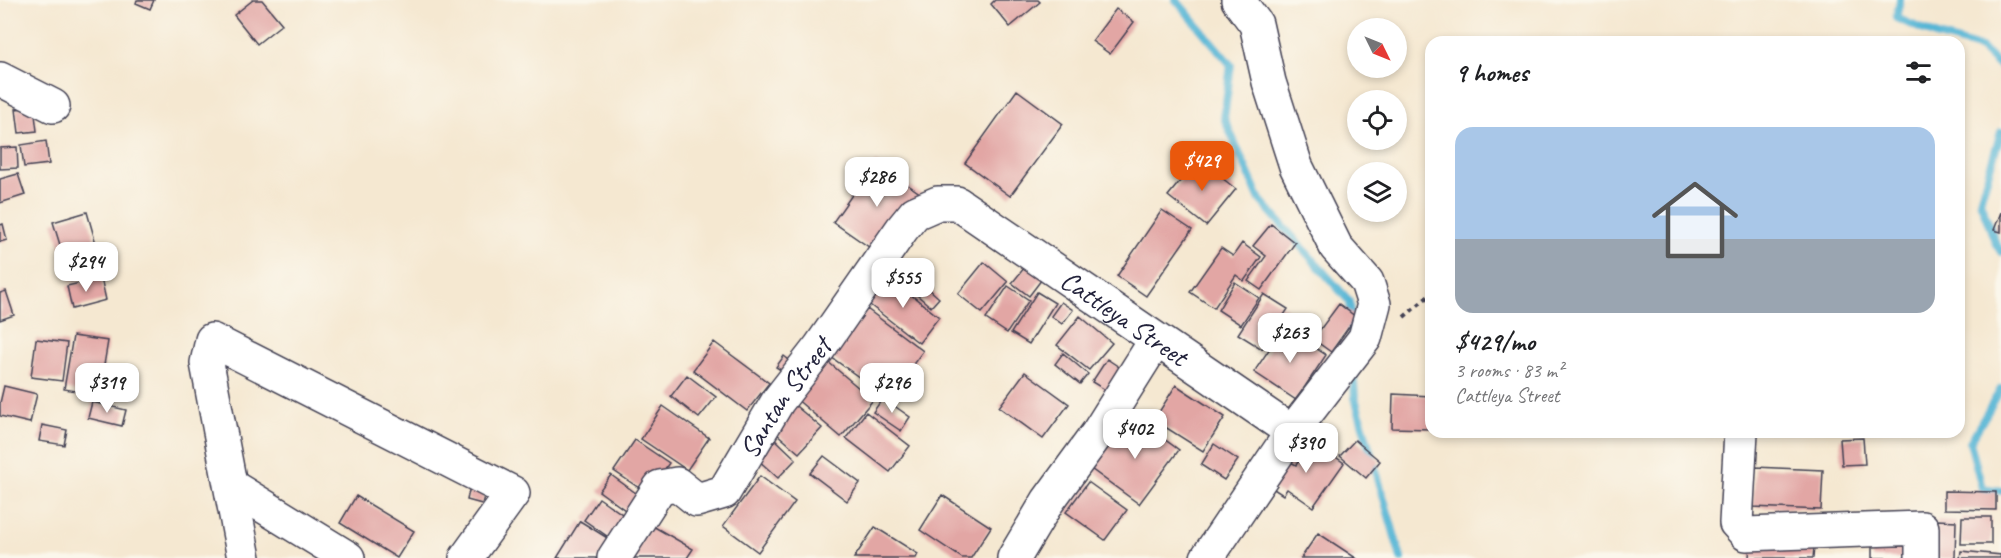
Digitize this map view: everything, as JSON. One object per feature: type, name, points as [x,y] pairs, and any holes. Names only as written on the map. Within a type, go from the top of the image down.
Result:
[{"type":"street","points":[[1207,558],[1292,432],[1365,338],[1374,304],[1367,282],[1336,248],[1296,166],[1269,82],[1256,24],[1238,0]]},
{"type":"street","points":[[0,79],[53,106]]},
{"type":"street","name":"Santan Street","points":[[614,558],[660,487],[677,484],[697,500],[724,492],[778,401],[820,347],[915,213],[938,203],[957,203]]},
{"type":"street","name":"Cattleya Street","points":[[957,203],[1292,432]]},
{"type":"street","points":[[244,558],[207,363],[212,340],[513,493],[466,558]]},
{"type":"street","points":[[1014,558],[1048,501],[1097,434],[1156,340]]},
{"type":"street","points":[[1741,438],[1736,523],[1746,534],[1922,528],[1922,558]]},
{"type":"street","points":[[231,486],[348,558]]},
{"type":"building","points":[[137,0],[154,0],[150,9],[136,3]]},
{"type":"building","points":[[253,0],[262,0],[282,24],[257,44],[234,15]]},
{"type":"building","points":[[995,0],[1038,0],[1040,2],[1010,27],[991,4]]},
{"type":"building","points":[[1116,9],[1134,22],[1110,54],[1092,41]]},
{"type":"building","points":[[1017,90],[1063,124],[1010,196],[965,163]]},
{"type":"building","points":[[34,107],[37,131],[19,133],[16,109]]},
{"type":"building","points":[[46,141],[49,164],[24,167],[21,145]]},
{"type":"building","points":[[17,147],[18,168],[0,169],[0,148]]},
{"type":"building","points":[[1198,159],[1236,189],[1206,226],[1168,196]]},
{"type":"building","points":[[875,162],[921,194],[879,254],[833,222]]},
{"type":"building","points":[[18,174],[25,195],[0,203],[0,179]]},
{"type":"building","points":[[1162,210],[1192,230],[1146,296],[1117,276]]},
{"type":"building","points":[[87,212],[104,272],[71,281],[53,222]]},
{"type":"building","points":[[2001,212],[2001,232],[1994,230]]},
{"type":"building","points":[[3,224],[7,240],[0,242],[0,225]]},
{"type":"building","points":[[1271,224],[1295,243],[1261,290],[1248,281],[1266,256],[1253,246]]},
{"type":"building","points":[[1242,243],[1261,257],[1244,281],[1236,275],[1214,308],[1190,292],[1221,248],[1233,256]]},
{"type":"building","points":[[984,262],[1008,282],[982,313],[958,294]]},
{"type":"building","points":[[1029,262],[1045,275],[1029,296],[1012,283]]},
{"type":"building","points":[[887,276],[939,317],[919,343],[866,302]]},
{"type":"building","points":[[101,278],[106,300],[72,309],[67,286]]},
{"type":"building","points":[[919,280],[939,298],[931,307],[911,290]]},
{"type":"building","points":[[1235,282],[1259,298],[1241,325],[1218,310]]},
{"type":"building","points":[[1008,286],[1029,300],[1007,333],[986,319]]},
{"type":"building","points":[[6,291],[14,315],[0,320],[0,293]]},
{"type":"building","points":[[1037,292],[1055,303],[1029,344],[1011,333]]},
{"type":"building","points":[[1264,294],[1288,309],[1262,349],[1238,334]]},
{"type":"building","points":[[1061,302],[1073,310],[1062,324],[1051,316]]},
{"type":"building","points":[[1339,304],[1356,317],[1331,352],[1313,339]]},
{"type":"building","points":[[867,309],[923,351],[888,398],[831,357]]},
{"type":"building","points":[[1080,316],[1112,343],[1089,370],[1057,345]]},
{"type":"building","points":[[1284,327],[1326,355],[1296,400],[1254,372]]},
{"type":"building","points":[[73,336],[108,341],[99,395],[64,389]]},
{"type":"building","points":[[36,339],[67,343],[62,381],[31,377]]},
{"type":"building","points":[[714,342],[769,383],[747,411],[693,370]]},
{"type":"building","points":[[1063,353],[1088,374],[1080,384],[1055,364]]},
{"type":"building","points":[[784,356],[794,364],[787,374],[776,367]]},
{"type":"building","points":[[1107,359],[1122,369],[1107,391],[1092,382]]},
{"type":"building","points":[[827,361],[873,400],[841,437],[795,398]]},
{"type":"building","points":[[1025,372],[1069,404],[1043,439],[999,407]]},
{"type":"building","points":[[687,375],[716,397],[699,418],[671,396]]},
{"type":"building","points":[[1176,385],[1225,417],[1203,451],[1154,420]]},
{"type":"building","points":[[4,386],[37,394],[30,423],[0,416]]},
{"type":"building","points":[[1393,394],[1425,396],[1425,429],[1392,428]]},
{"type":"building","points":[[883,398],[910,417],[901,431],[873,412]]},
{"type":"building","points":[[92,402],[126,410],[122,426],[88,418]]},
{"type":"building","points":[[791,402],[822,428],[799,453],[769,427]]},
{"type":"building","points":[[663,406],[709,438],[687,470],[641,439]]},
{"type":"building","points":[[866,412],[910,446],[890,472],[846,438]]},
{"type":"building","points":[[1131,415],[1179,450],[1139,504],[1091,469]]},
{"type":"building","points":[[42,425],[67,430],[64,445],[39,441]]},
{"type":"building","points":[[774,438],[796,459],[778,478],[756,458]]},
{"type":"building","points":[[1863,438],[1865,464],[1842,465],[1840,439]]},
{"type":"building","points":[[635,440],[669,463],[648,494],[614,471]]},
{"type":"building","points":[[1355,440],[1380,461],[1366,478],[1340,456]]},
{"type":"building","points":[[1313,441],[1344,463],[1313,507],[1287,489],[1283,495],[1266,484],[1282,457],[1296,465]]},
{"type":"building","points":[[1214,444],[1238,460],[1224,480],[1201,465]]},
{"type":"building","points":[[824,456],[860,483],[847,501],[810,473]]},
{"type":"building","points":[[1755,467],[1823,470],[1821,510],[1753,507]]},
{"type":"building","points":[[611,475],[644,499],[632,515],[599,491]]},
{"type":"building","points":[[760,476],[795,502],[758,552],[723,526]]},
{"type":"building","points":[[1088,482],[1127,510],[1105,540],[1066,512]]},
{"type":"building","points":[[470,486],[486,489],[482,504],[467,500]]},
{"type":"building","points":[[1944,491],[1996,492],[1996,510],[1944,509]]},
{"type":"building","points":[[942,495],[991,527],[971,558],[962,558],[920,530]]},
{"type":"building","points":[[356,496],[414,531],[397,558],[340,523]]},
{"type":"building","points":[[599,498],[635,523],[620,545],[584,520]]},
{"type":"building","points":[[1962,517],[1991,517],[1991,544],[1961,544]]},
{"type":"building","points":[[1937,520],[1956,521],[1955,558],[1935,558]]},
{"type":"building","points":[[580,521],[617,544],[608,558],[557,558]]},
{"type":"building","points":[[651,525],[693,549],[687,558],[631,558]]},
{"type":"building","points":[[875,527],[918,554],[916,558],[854,558]]},
{"type":"building","points":[[1318,533],[1356,558],[1301,558]]},
{"type":"building","points":[[1750,542],[1814,547],[1813,558],[1749,558]]},
{"type":"building","points":[[1872,546],[1906,546],[1906,558],[1872,558]]},
{"type":"building","points":[[1961,551],[2001,555],[2000,558],[1960,558]]},
{"type":"waterway","points":[[1176,0],[1231,65],[1224,118],[1260,200],[1350,302],[1352,337]]},
{"type":"waterway","points":[[1900,0],[1896,18],[1938,36]]},
{"type":"waterway","points":[[1965,44],[1981,48],[2001,67]]},
{"type":"waterway","points":[[2001,132],[1980,201],[2001,252]]},
{"type":"waterway","points":[[1353,368],[1355,398],[1401,558]]},
{"type":"waterway","points":[[2001,389],[1970,442],[1982,488],[2001,491]]}]
